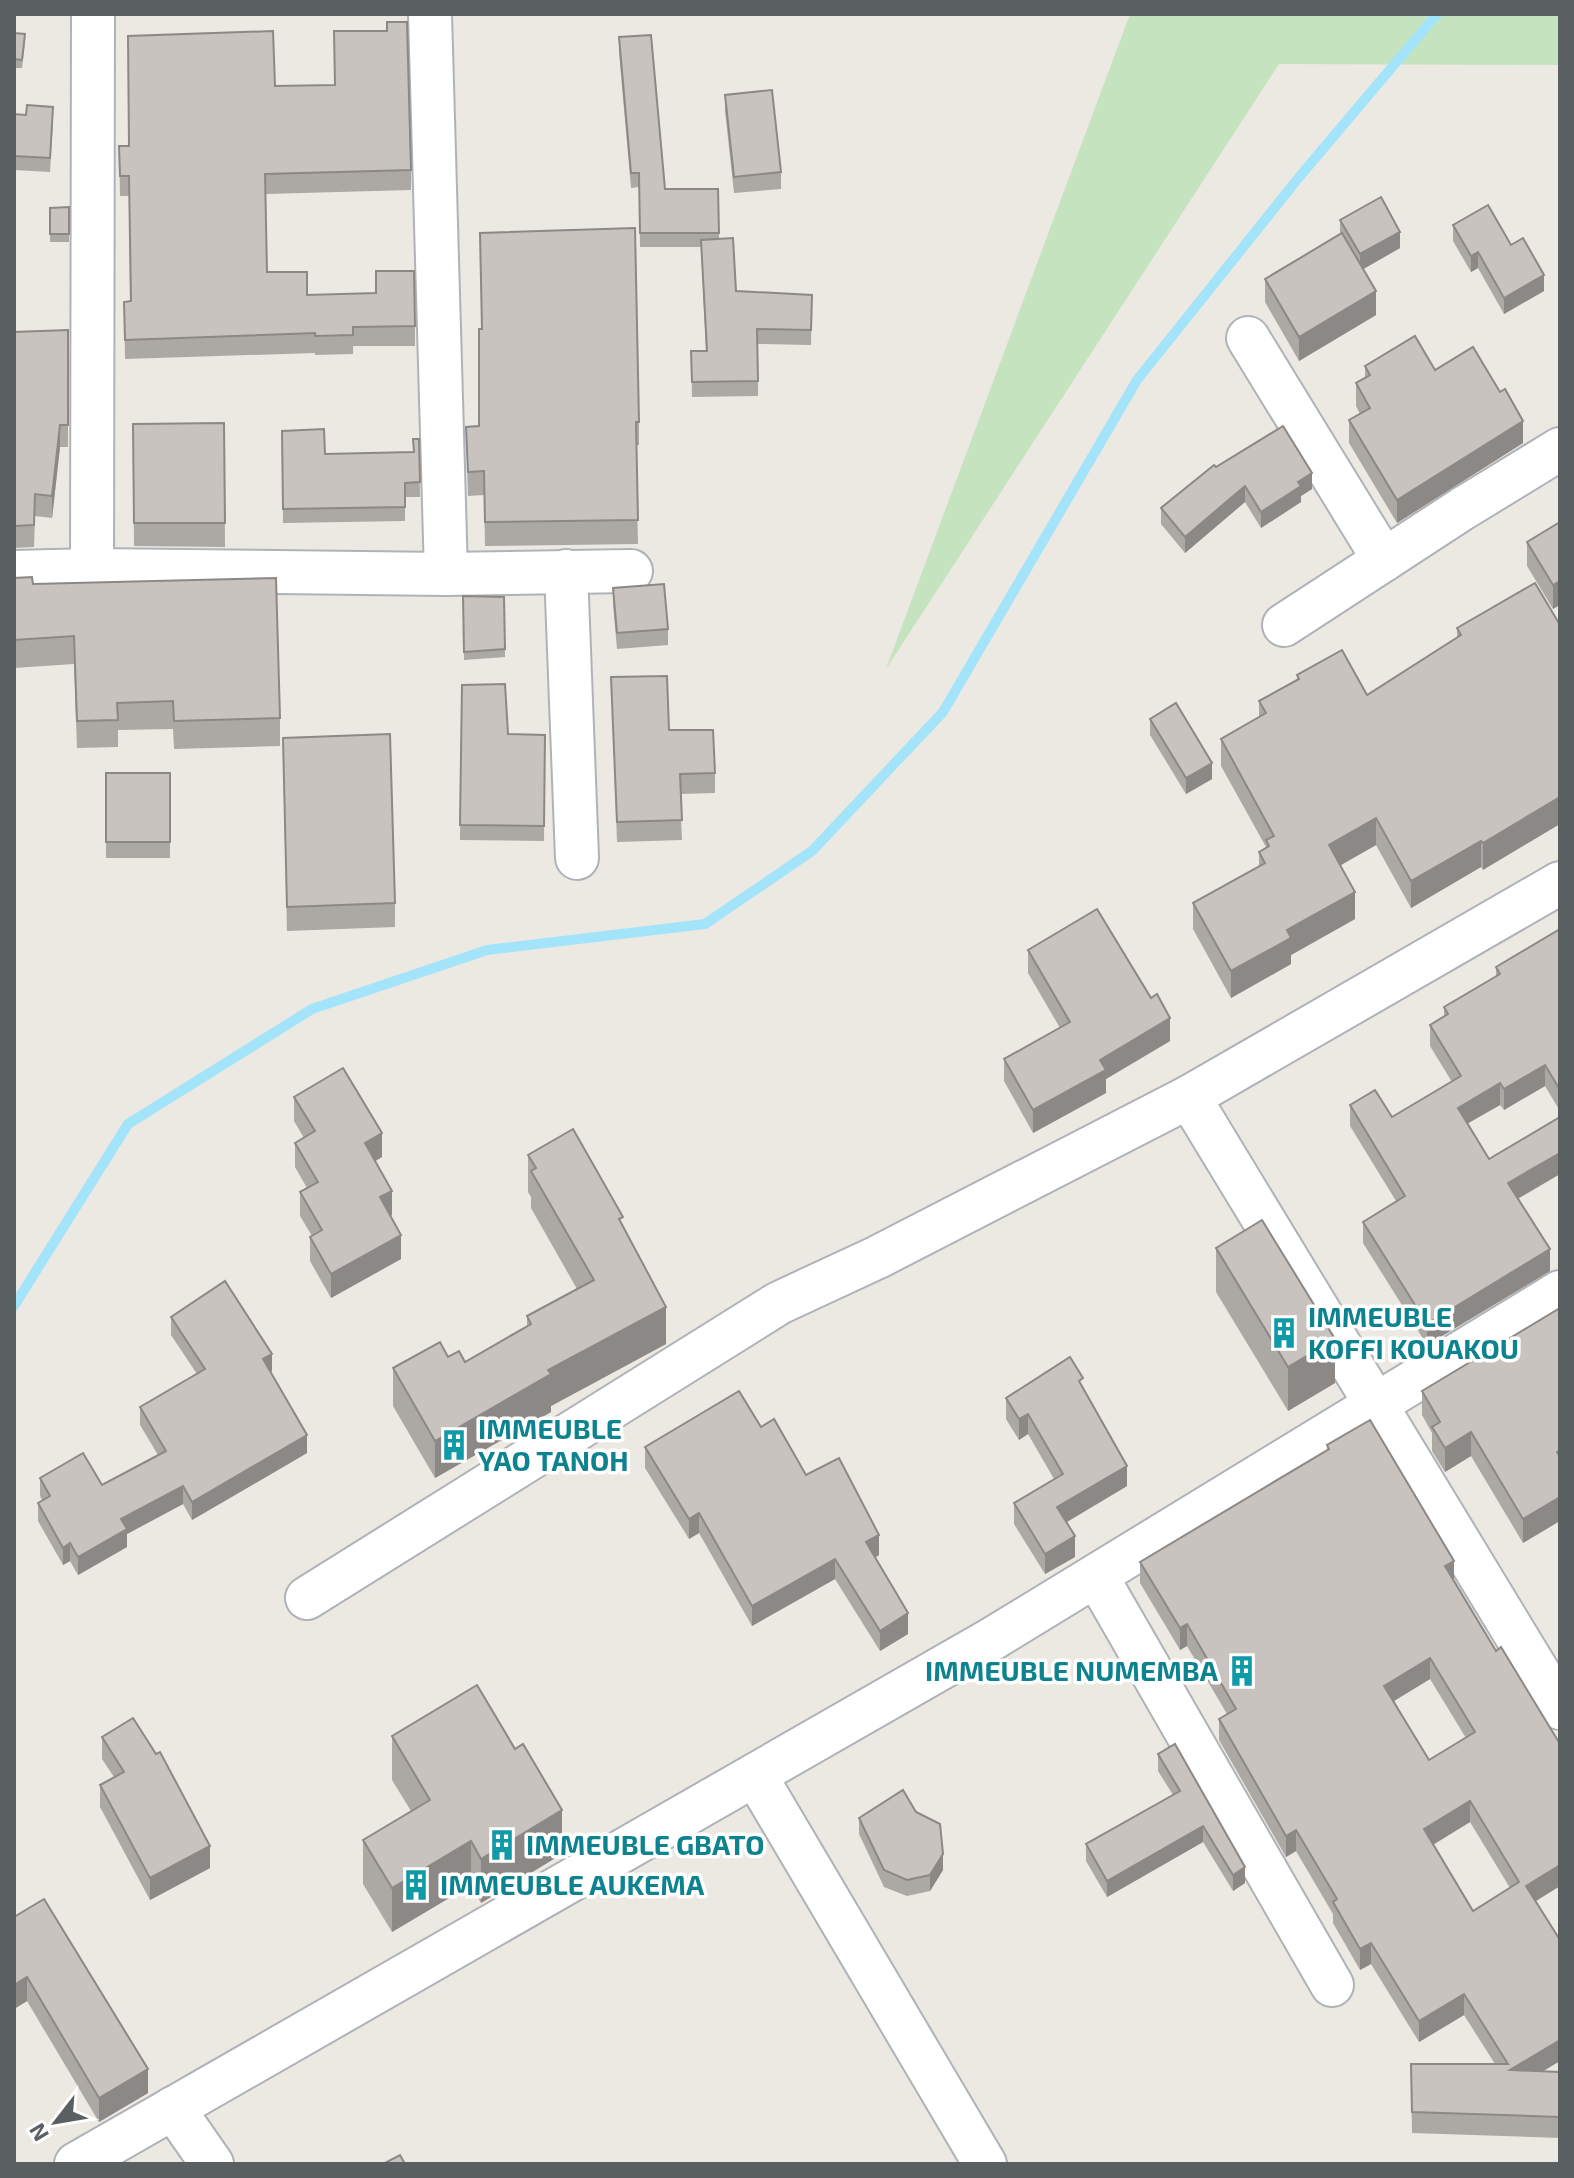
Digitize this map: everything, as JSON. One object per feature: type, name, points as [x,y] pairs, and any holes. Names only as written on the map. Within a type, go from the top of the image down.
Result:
[{"type":"street","points":[[92,570],[94,14]]},
{"type":"street","points":[[430,14],[446,574]]},
{"type":"street","points":[[1248,338],[1384,560]]},
{"type":"street","points":[[1284,625],[1560,449]]},
{"type":"street","points":[[566,571],[577,858]]},
{"type":"street","points":[[14,572],[446,574],[631,571]]},
{"type":"street","points":[[307,1598],[779,1303],[878,1257],[1189,1097],[1560,883]]},
{"type":"street","points":[[1189,1097],[1560,1708]]},
{"type":"street","points":[[76,2164],[1097,1577],[1560,1292]]},
{"type":"street","points":[[1097,1577],[1332,1985]]},
{"type":"street","points":[[755,1775],[985,2164]]},
{"type":"street","points":[[173,2108],[212,2164]]},
{"type":"green space","points":[[1130,14],[1560,14],[1560,65],[1279,64],[886,669]]},
{"type":"building","points":[[387,22],[407,22],[411,170],[265,174],[267,272],[307,272],[307,295],[376,293],[376,271],[414,271],[415,326],[353,327],[353,335],[315,336],[315,333],[125,340],[124,302],[131,301],[129,176],[120,176],[119,146],[129,146],[128,36],[273,31],[275,86],[335,85],[334,31],[387,31]]},
{"type":"building","points":[[14,33],[25,34],[22,60],[14,59]]},
{"type":"building","points":[[651,35],[665,189],[718,189],[719,233],[640,233],[639,173],[631,173],[619,37]]},
{"type":"building","points":[[772,90],[781,172],[734,177],[725,95]]},
{"type":"building","points":[[27,105],[53,107],[50,158],[14,156],[14,114],[26,115]]},
{"type":"building","points":[[1381,197],[1400,232],[1360,254],[1340,220]]},
{"type":"building","points":[[1488,205],[1511,245],[1523,238],[1544,275],[1504,298],[1478,252],[1471,256],[1453,225]]},
{"type":"building","points":[[69,207],[69,234],[50,234],[50,208]]},
{"type":"building","points":[[635,228],[638,520],[485,522],[484,471],[468,472],[466,427],[479,426],[479,329],[482,329],[480,233]]},
{"type":"building","points":[[1342,233],[1376,291],[1299,337],[1265,279]]},
{"type":"building","points":[[733,238],[736,291],[812,295],[811,330],[757,329],[758,381],[692,382],[691,351],[707,351],[701,240]]},
{"type":"building","points":[[68,330],[68,425],[60,425],[52,496],[35,494],[34,525],[14,526],[14,332]]},
{"type":"building","points":[[1415,336],[1435,370],[1473,347],[1500,392],[1505,389],[1523,421],[1397,500],[1349,420],[1370,408],[1356,383],[1370,375],[1365,366]]},
{"type":"building","points":[[224,423],[225,523],[134,523],[133,424]]},
{"type":"building","points":[[1283,426],[1312,473],[1298,482],[1301,486],[1261,512],[1245,486],[1185,537],[1161,508],[1214,465],[1216,467]]},
{"type":"building","points":[[324,429],[325,454],[414,452],[413,439],[419,439],[420,482],[405,483],[405,507],[283,509],[282,431]]},
{"type":"building","points":[[1560,522],[1560,581],[1553,585],[1527,542]]},
{"type":"building","points":[[32,577],[33,584],[276,578],[280,718],[174,721],[173,701],[117,703],[118,720],[77,721],[74,636],[14,640],[14,578]]},
{"type":"building","points":[[1535,583],[1560,625],[1560,797],[1411,881],[1376,818],[1329,845],[1355,892],[1287,930],[1291,938],[1231,971],[1193,903],[1265,863],[1259,852],[1269,846],[1266,840],[1274,836],[1221,739],[1266,713],[1259,701],[1342,650],[1367,695],[1461,635],[1457,628]]},
{"type":"building","points":[[664,584],[668,629],[617,633],[613,588]]},
{"type":"building","points":[[463,596],[504,597],[505,649],[464,652]]},
{"type":"building","points":[[667,676],[669,730],[713,730],[715,773],[680,774],[682,820],[617,822],[611,677]]},
{"type":"building","points":[[505,684],[508,734],[545,735],[544,826],[460,825],[462,685]]},
{"type":"building","points":[[1176,703],[1212,763],[1186,778],[1150,719]]},
{"type":"building","points":[[390,734],[395,903],[287,907],[283,738]]},
{"type":"building","points":[[106,773],[170,773],[170,842],[106,842]]},
{"type":"building","points":[[1097,909],[1151,998],[1157,994],[1170,1018],[1100,1060],[1106,1070],[1033,1110],[1004,1059],[1070,1022],[1028,950]]},
{"type":"building","points":[[1560,929],[1560,1090],[1545,1065],[1504,1089],[1500,1083],[1458,1108],[1489,1159],[1560,1117],[1560,1153],[1508,1183],[1550,1249],[1427,1324],[1363,1222],[1405,1196],[1350,1105],[1375,1090],[1392,1117],[1461,1076],[1430,1025],[1448,1014],[1444,1007],[1500,974],[1496,967]]},
{"type":"building","points":[[343,1068],[382,1133],[365,1143],[392,1191],[380,1197],[401,1235],[331,1274],[310,1237],[322,1230],[300,1192],[318,1182],[295,1143],[315,1131],[294,1097]]},
{"type":"building","points":[[573,1129],[623,1217],[619,1219],[666,1307],[548,1370],[551,1374],[435,1441],[393,1368],[440,1342],[448,1357],[459,1351],[465,1362],[531,1324],[527,1316],[594,1280],[531,1171],[536,1168],[528,1155]]},
{"type":"building","points":[[1262,1220],[1335,1339],[1288,1367],[1216,1248]]},
{"type":"building","points":[[225,1281],[272,1354],[263,1359],[307,1435],[192,1502],[183,1486],[121,1519],[127,1529],[78,1557],[70,1543],[63,1548],[38,1503],[50,1496],[40,1478],[83,1453],[102,1485],[166,1451],[140,1407],[205,1369],[171,1317]]},
{"type":"building","points":[[1560,1308],[1560,1450],[1557,1452],[1560,1457],[1560,1497],[1523,1519],[1471,1432],[1445,1448],[1432,1427],[1440,1422],[1422,1391]]},
{"type":"building","points":[[1070,1357],[1083,1378],[1079,1381],[1127,1466],[1057,1507],[1075,1536],[1045,1554],[1014,1503],[1063,1474],[1028,1414],[1019,1419],[1006,1398]]},
{"type":"building","points":[[739,1391],[761,1427],[774,1419],[806,1475],[839,1458],[879,1535],[866,1542],[908,1613],[880,1631],[835,1559],[752,1606],[699,1513],[689,1519],[645,1447]]},
{"type":"building","points":[[1370,1420],[1454,1561],[1445,1566],[1496,1651],[1501,1647],[1560,1744],[1560,1865],[1526,1886],[1560,1940],[1560,2040],[1510,2070],[1560,2072],[1560,2117],[1412,2112],[1411,2064],[1508,2064],[1464,1994],[1419,2021],[1371,1943],[1360,1949],[1333,1902],[1337,1899],[1296,1830],[1286,1836],[1219,1719],[1236,1709],[1187,1624],[1180,1628],[1140,1562],[1329,1449],[1327,1445]],"holes":[[[1430,1658],[1475,1732],[1429,1760],[1384,1686]],[[1470,1801],[1519,1882],[1473,1911],[1424,1829]]]},
{"type":"building","points":[[477,1685],[515,1749],[523,1744],[562,1810],[481,1859],[471,1841],[392,1888],[363,1840],[430,1800],[392,1736]]},
{"type":"building","points":[[133,1718],[156,1754],[160,1752],[210,1846],[150,1878],[100,1785],[124,1772],[102,1737]]},
{"type":"building","points":[[1175,1744],[1245,1867],[1233,1875],[1203,1826],[1107,1881],[1086,1844],[1180,1791],[1158,1754]]},
{"type":"building","points":[[903,1790],[916,1812],[940,1824],[943,1854],[930,1875],[907,1880],[884,1870],[859,1818]]},
{"type":"building","points":[[44,1899],[148,2069],[99,2098],[27,1977],[14,1985],[14,1917]]},
{"type":"building","points":[[400,2155],[405,2164],[383,2164]]},
{"type":"waterway","points":[[14,1306],[128,1124],[312,1009],[487,950],[705,924],[812,851],[943,712],[1137,380],[1300,176],[1437,14]]},
{"type":"place","name":"IMMEUBLE KOFFI KOUAKOU","points":[[1284,1333]]},
{"type":"place","name":"IMMEUBLE YAO TANOH","points":[[454,1445]]},
{"type":"place","name":"IMMEUBLE NUMEMBA","points":[[1242,1671]]},
{"type":"place","name":"IMMEUBLE GBATO","points":[[502,1845]]},
{"type":"place","name":"IMMEUBLE AUKEMA","points":[[416,1885]]}]
